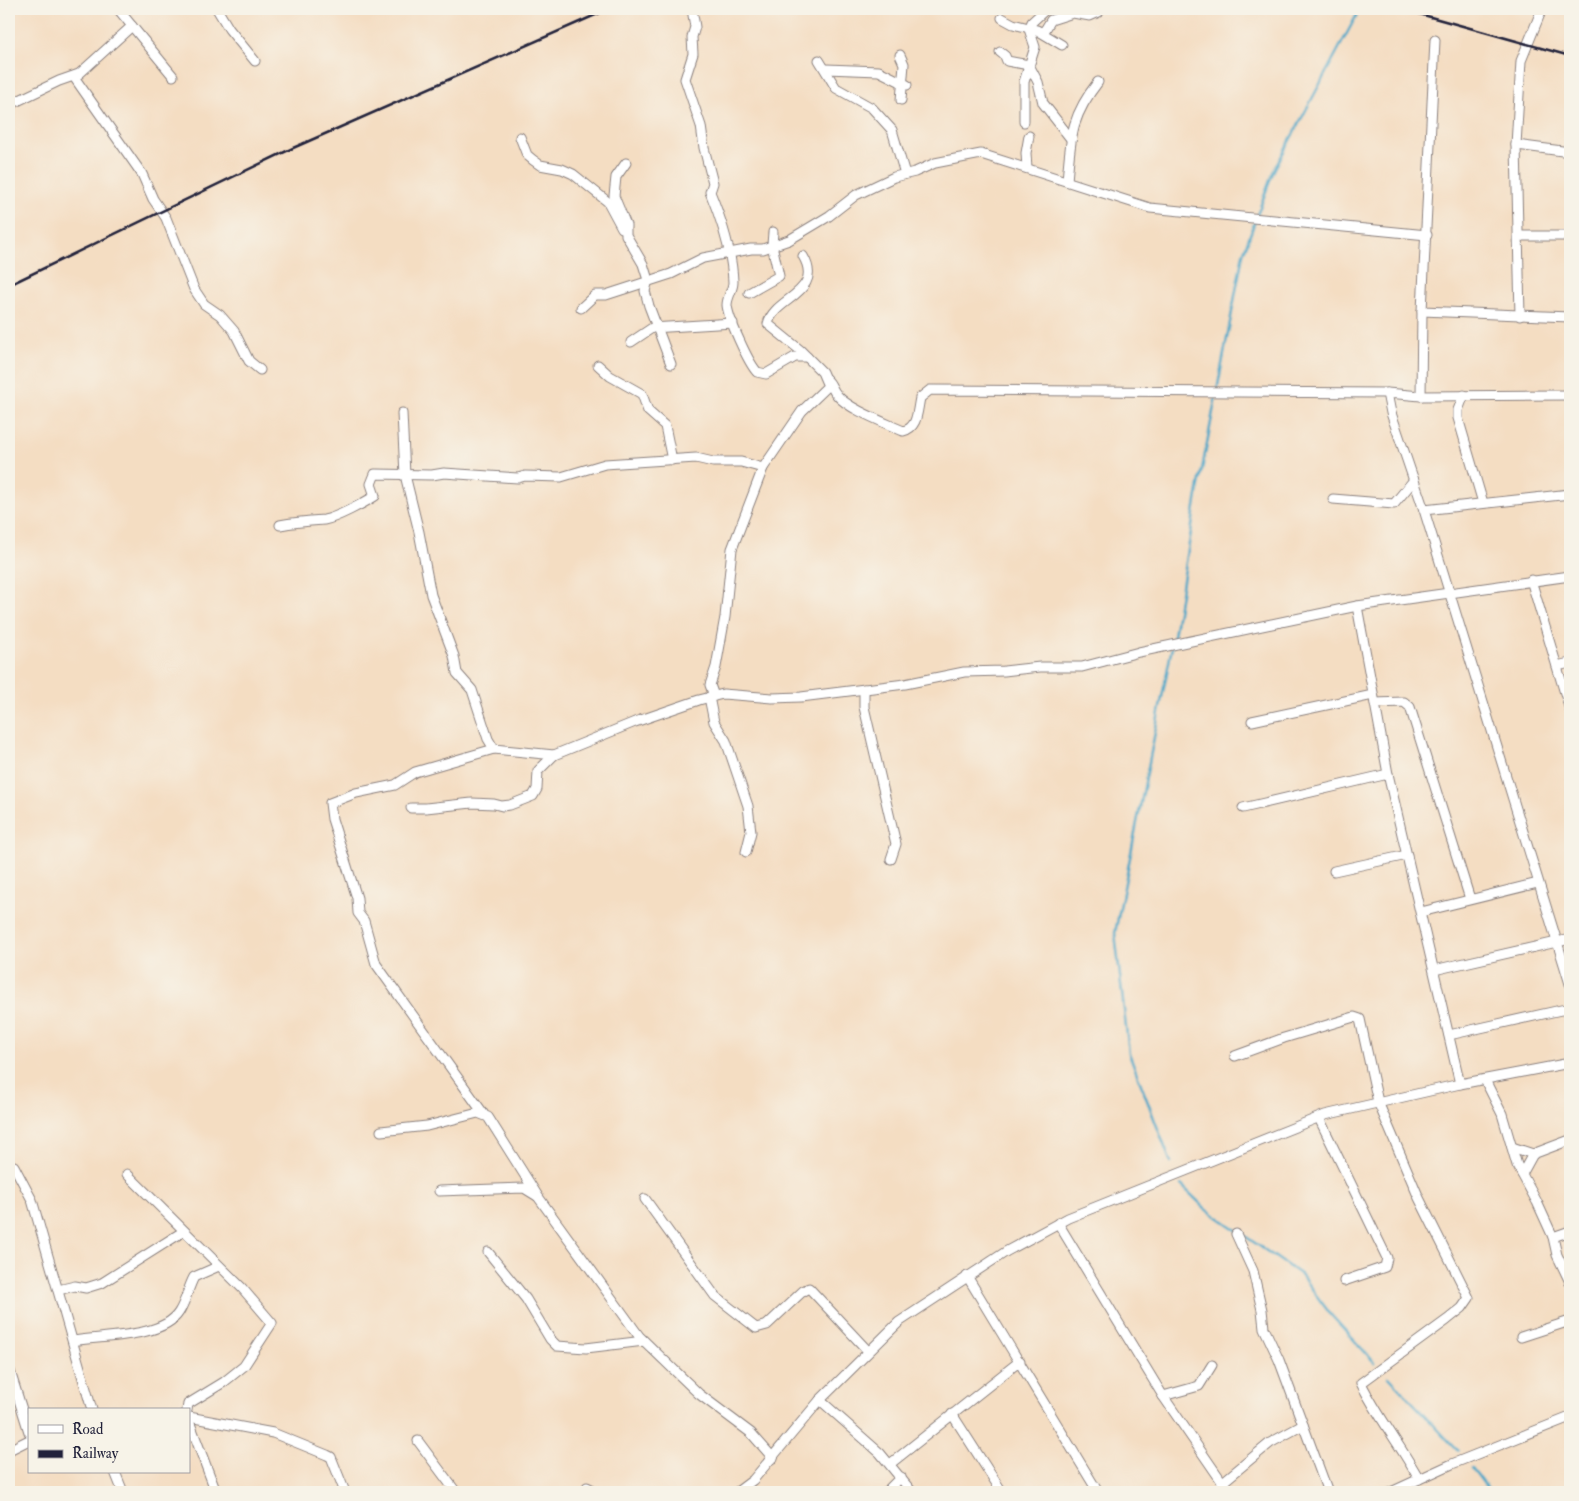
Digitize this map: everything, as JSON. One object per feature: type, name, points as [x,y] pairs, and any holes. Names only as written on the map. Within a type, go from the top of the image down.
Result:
[{"type":"street","points":[[118,9],[172,76]]},
{"type":"street","points":[[217,9],[229,28],[255,61]]},
{"type":"street","points":[[692,9],[695,27],[692,37],[693,54],[685,79],[701,126],[704,148],[713,183],[710,192],[722,220],[733,284],[727,305],[749,362],[756,372],[766,374],[795,357],[807,357]]},
{"type":"street","points":[[1024,122],[1023,93],[1035,47],[1029,29],[1032,22],[1046,9]]},
{"type":"street","points":[[1520,316],[1520,236],[1516,145],[1521,61],[1542,9]]},
{"type":"street","points":[[1041,32],[1045,30],[1051,20],[1073,13],[1090,16],[1099,12]]},
{"type":"street","points":[[1002,18],[1041,32],[1062,45]]},
{"type":"street","points":[[9,105],[59,81],[74,77],[121,38],[132,26]]},
{"type":"street","points":[[1421,396],[1422,311],[1435,40]]},
{"type":"street","points":[[1000,52],[1005,56],[1007,62],[1029,65]]},
{"type":"street","points":[[900,55],[904,64],[904,84],[901,100]]},
{"type":"street","points":[[819,60],[836,88],[868,105],[892,130],[905,174]]},
{"type":"street","points":[[1029,65],[1038,82],[1043,103],[1071,139]]},
{"type":"street","points":[[826,69],[879,71],[904,84]]},
{"type":"street","points":[[74,77],[142,174],[153,199],[166,218],[194,289],[204,304],[220,315],[234,331],[249,361],[260,370]]},
{"type":"street","points":[[1067,181],[1075,118],[1081,104],[1098,82]]},
{"type":"street","points":[[1027,168],[1026,153],[1029,136]]},
{"type":"street","points":[[520,137],[528,155],[533,160],[540,165],[562,169],[572,174],[608,202],[643,264],[648,280],[646,291],[671,364]]},
{"type":"street","points":[[1516,145],[1570,152]]},
{"type":"street","points":[[581,308],[595,295],[606,295],[671,274],[703,258],[751,249],[763,249],[789,240],[819,223],[856,195],[894,177],[935,163],[981,154],[1150,208],[1427,235]]},
{"type":"street","points":[[626,163],[613,186],[614,196],[626,225],[626,235]]},
{"type":"street","points":[[749,293],[779,276],[772,245],[773,232]]},
{"type":"street","points":[[1520,236],[1570,236]]},
{"type":"street","points":[[803,256],[808,270],[804,287],[775,311],[768,324],[807,357],[832,384],[837,396],[903,431],[909,430],[914,424],[920,398],[930,390],[1387,393],[1421,396],[1570,395]]},
{"type":"street","points":[[1422,311],[1570,317]]},
{"type":"street","points":[[631,342],[652,328],[657,327],[733,323]]},
{"type":"street","points":[[598,365],[610,376],[642,394],[648,411],[665,426],[672,460]]},
{"type":"street","points":[[746,852],[751,832],[748,806],[726,741],[714,722],[710,685],[716,667],[725,617],[732,549],[762,468],[802,411],[828,386],[826,379]]},
{"type":"street","points":[[1387,393],[1391,413],[1424,510],[1570,984]]},
{"type":"street","points":[[1464,395],[1458,410],[1458,418],[1483,503]]},
{"type":"street","points":[[402,413],[405,475],[419,532],[431,595],[454,656],[457,673],[472,690],[488,739],[494,748]]},
{"type":"street","points":[[280,524],[310,519],[325,520],[375,496],[371,484],[375,474],[432,475],[444,473],[518,478],[526,476],[561,477],[605,464],[696,458],[713,462],[741,462],[762,468]]},
{"type":"street","points":[[1333,499],[1394,504],[1414,480]]},
{"type":"street","points":[[1424,510],[1570,494]]},
{"type":"street","points":[[411,808],[472,804],[506,806],[530,798],[537,789],[538,771],[554,754],[599,735],[723,694],[792,698],[864,689],[964,672],[1004,671],[1040,666],[1082,667],[1167,646],[1357,606],[1570,576]]},
{"type":"street","points":[[1531,580],[1570,710]]},
{"type":"street","points":[[1357,606],[1388,774],[1460,1084]]},
{"type":"street","points":[[1557,666],[1570,663]]},
{"type":"street","points":[[864,689],[864,707],[896,844],[891,858]]},
{"type":"street","points":[[1252,721],[1374,699],[1404,702],[1410,706],[1470,899]]},
{"type":"street","points":[[554,754],[494,748],[414,772],[395,785],[356,793],[330,803],[332,819],[357,898],[358,913],[364,921],[376,964],[483,1113],[539,1198],[644,1342],[699,1394],[751,1433],[773,1458]]},
{"type":"street","points":[[1243,808],[1388,774]]},
{"type":"street","points":[[1334,871],[1407,855]]},
{"type":"street","points":[[1421,912],[1538,883]]},
{"type":"street","points":[[1434,970],[1570,939]]},
{"type":"street","points":[[1449,1035],[1570,1008]]},
{"type":"street","points":[[1235,1056],[1284,1038],[1357,1016],[1361,1021],[1378,1102],[1419,1198],[1469,1298],[1462,1308],[1447,1320],[1361,1383],[1377,1415],[1398,1442],[1419,1479]]},
{"type":"street","points":[[737,1492],[753,1480],[820,1400],[868,1351],[916,1310],[967,1276],[1083,1211],[1319,1118],[1378,1102],[1570,1062]]},
{"type":"street","points":[[1484,1080],[1502,1114],[1522,1174],[1553,1237],[1557,1254],[1570,1282]]},
{"type":"street","points":[[381,1131],[427,1126],[483,1113]]},
{"type":"street","points":[[1319,1118],[1387,1258],[1385,1266],[1344,1281]]},
{"type":"street","points":[[1512,1147],[1533,1154],[1570,1140]]},
{"type":"street","points":[[1522,1174],[1533,1154]]},
{"type":"street","points":[[14,1166],[32,1200],[91,1408]]},
{"type":"street","points":[[127,1174],[219,1266],[272,1323],[244,1366],[224,1382],[188,1404],[187,1408]]},
{"type":"street","points":[[439,1191],[524,1188],[539,1198]]},
{"type":"street","points":[[645,1199],[715,1296],[756,1328],[767,1325],[803,1291],[810,1288],[868,1351]]},
{"type":"street","points":[[1058,1224],[1163,1396],[1224,1482],[1229,1492]]},
{"type":"street","points":[[58,1290],[75,1286],[86,1288],[102,1283],[184,1231]]},
{"type":"street","points":[[1553,1237],[1570,1231]]},
{"type":"street","points":[[1236,1234],[1253,1270],[1264,1328],[1279,1360],[1328,1492]]},
{"type":"street","points":[[488,1252],[526,1299],[550,1340],[557,1346],[586,1348],[644,1342]]},
{"type":"street","points":[[73,1341],[109,1335],[118,1337],[150,1331],[162,1325],[179,1313],[194,1277],[219,1266]]},
{"type":"street","points":[[967,1276],[1098,1492]]},
{"type":"street","points":[[1521,1337],[1570,1322]]},
{"type":"street","points":[[890,1464],[1020,1361]]},
{"type":"street","points":[[1163,1396],[1200,1386],[1212,1365]]},
{"type":"street","points":[[9,1368],[28,1429]]},
{"type":"street","points":[[820,1400],[856,1430],[890,1464],[912,1492]]},
{"type":"street","points":[[952,1414],[1002,1492]]},
{"type":"street","points":[[190,1417],[272,1434],[327,1455],[331,1457],[345,1492]]},
{"type":"street","points":[[1391,1492],[1570,1417]]},
{"type":"street","points":[[190,1424],[216,1492]]},
{"type":"street","points":[[1224,1482],[1270,1443],[1302,1424]]},
{"type":"street","points":[[9,1450],[28,1440]]},
{"type":"street","points":[[418,1441],[456,1492]]},
{"type":"street","points":[[116,1474],[123,1492]]},
{"type":"street","points":[[886,1492],[901,1477]]},
{"type":"street","points":[[587,1487],[597,1492]]},
{"type":"waterway","points":[[1257,215],[1274,170],[1360,9]]},
{"type":"waterway","points":[[1173,642],[1196,501],[1243,254],[1255,221]]},
{"type":"waterway","points":[[1171,1163],[1129,1053],[1115,933],[1172,647]]},
{"type":"waterway","points":[[1181,1185],[1206,1209],[1301,1275],[1331,1315],[1375,1363]]},
{"type":"waterway","points":[[1389,1377],[1458,1451]]},
{"type":"waterway","points":[[1472,1468],[1490,1492]]},
{"type":"railway","points":[[9,285],[293,148],[609,9]]},
{"type":"railway","points":[[1402,9],[1570,56]]}]
